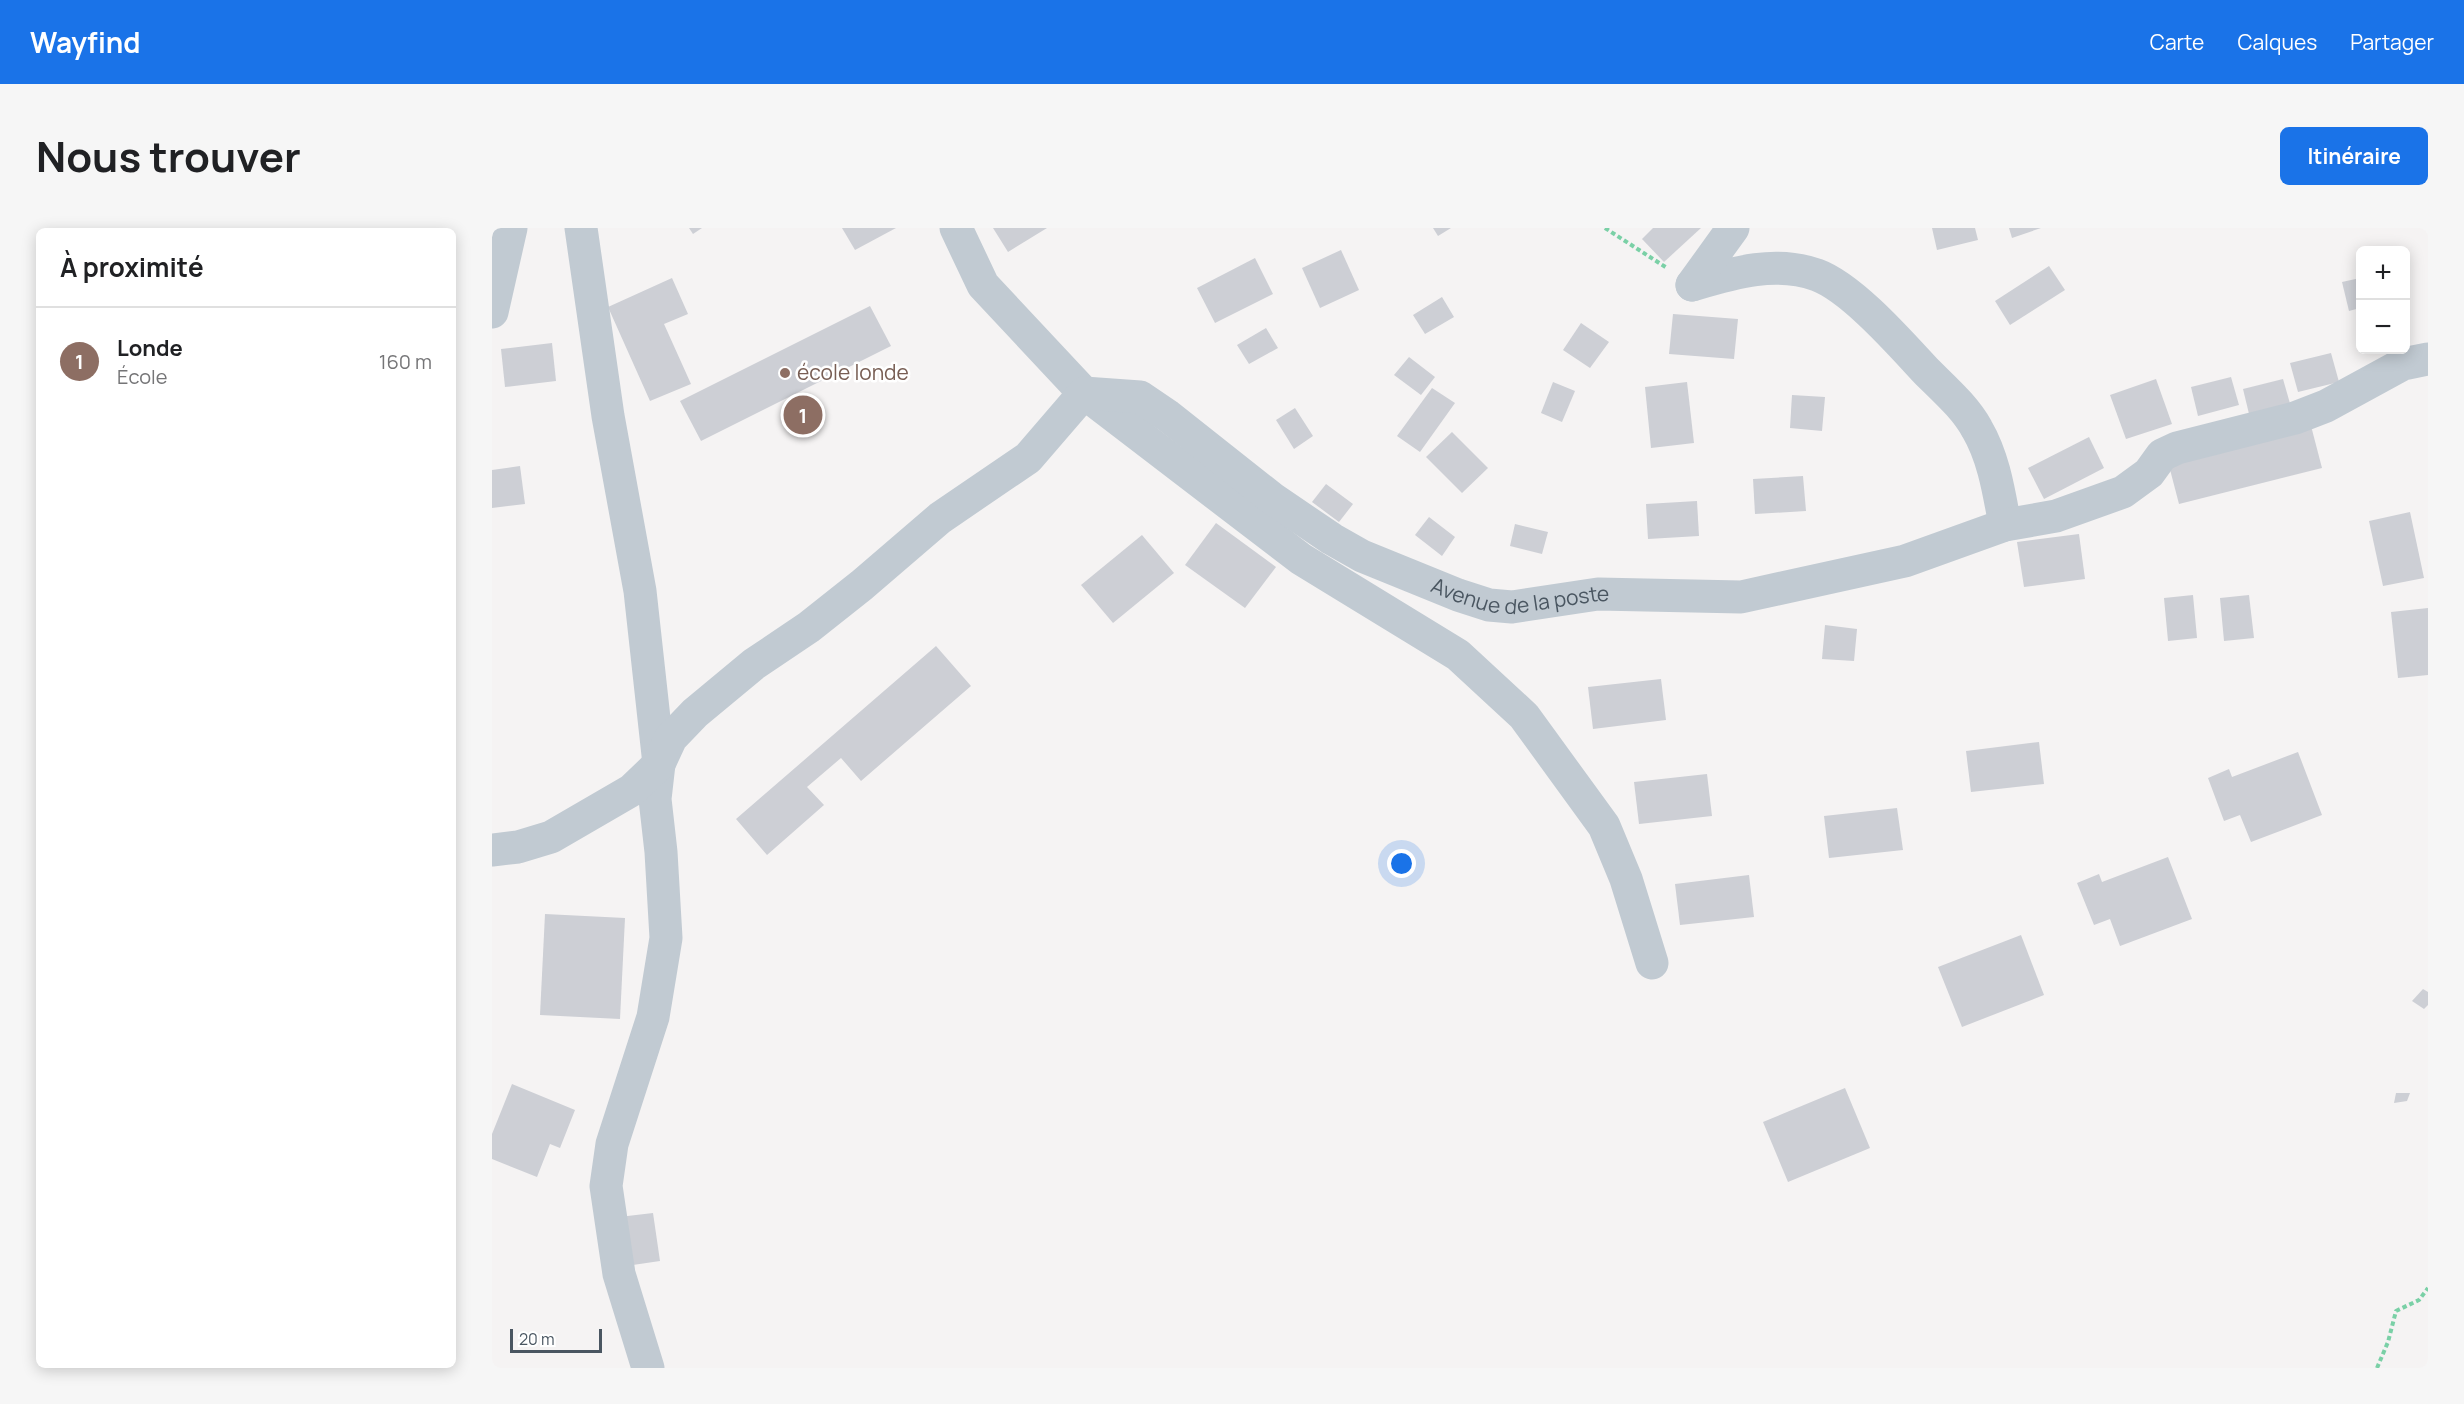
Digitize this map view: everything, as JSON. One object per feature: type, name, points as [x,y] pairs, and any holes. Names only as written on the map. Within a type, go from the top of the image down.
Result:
[{"type":"street","points":[[492,312],[511,228]]},
{"type":"street","points":[[581,228],[608,416],[640,591],[659,764],[655,799],[661,852],[666,938],[653,1017],[612,1144],[606,1186],[619,1275],[648,1368]]},
{"type":"street","points":[[956,228],[983,285],[1084,393],[1301,559],[1458,655],[1524,716],[1604,826],[1626,879],[1652,963]]},
{"type":"street","points":[[1692,285],[1733,228]]},
{"type":"street","points":[[1692,285],[1750,270],[1780,267],[1817,275],[1840,287],[1892,334],[1953,398],[1977,429],[1996,475],[2005,525]]},
{"type":"street","name":"Avenue de la poste","points":[[1084,393],[1140,397],[1168,416],[1273,499],[1332,539],[1362,555],[1458,595],[1489,605],[1512,607],[1598,594],[1742,597],[1905,561],[2005,525],[2056,516],[2123,492],[2149,473],[2162,455],[2176,448],[2295,418],[2326,406],[2403,364],[2428,359]]},
{"type":"street","points":[[492,850],[518,847],[551,837],[632,790],[659,764],[670,738],[695,713],[754,663],[809,627],[940,519],[1028,458],[1084,393]]},
{"type":"path","points":[[1605,228],[1692,285]]},
{"type":"path","points":[[2377,1368],[2388,1342],[2396,1311],[2420,1300],[2428,1288]]},
{"type":"building","points":[[689,228],[702,228],[693,234]]},
{"type":"building","points":[[842,228],[896,228],[855,250]]},
{"type":"building","points":[[993,228],[1047,228],[1008,252]]},
{"type":"building","points":[[1433,228],[1451,228],[1438,236]]},
{"type":"building","points":[[1653,228],[1701,228],[1664,262],[1642,239]]},
{"type":"building","points":[[1932,228],[1975,228],[1978,240],[1937,250]]},
{"type":"building","points":[[2009,228],[2041,228],[2012,238]]},
{"type":"building","points":[[1341,250],[1359,290],[1320,308],[1302,268]]},
{"type":"building","points":[[1255,258],[1273,294],[1215,323],[1197,288]]},
{"type":"building","points":[[2049,266],[2065,290],[2010,325],[1995,301]]},
{"type":"building","points":[[672,278],[688,314],[664,324],[691,384],[650,401],[608,307]]},
{"type":"building","points":[[2356,279],[2356,309],[2349,311],[2342,282]]},
{"type":"building","points":[[1442,297],[1454,317],[1425,334],[1413,315]]},
{"type":"building","name":"école londe","points":[[870,306],[891,346],[701,441],[680,401]]},
{"type":"building","points":[[1673,314],[1738,319],[1734,359],[1669,354]]},
{"type":"building","points":[[1581,323],[1609,342],[1590,368],[1563,350]]},
{"type":"building","points":[[1266,328],[1278,348],[1249,364],[1237,345]]},
{"type":"building","points":[[552,343],[556,381],[505,387],[501,349]]},
{"type":"building","points":[[2331,353],[2339,382],[2298,392],[2290,363]]},
{"type":"building","points":[[1409,357],[1435,377],[1421,395],[1394,375]]},
{"type":"building","points":[[2231,377],[2239,405],[2198,416],[2191,387]]},
{"type":"building","points":[[2156,379],[2172,424],[2126,439],[2110,395]]},
{"type":"building","points":[[2283,379],[2291,407],[2250,418],[2243,389]]},
{"type":"building","points":[[1553,382],[1575,391],[1562,422],[1541,413]]},
{"type":"building","points":[[1687,382],[1694,443],[1651,448],[1645,387]]},
{"type":"building","points":[[1432,388],[1455,403],[1420,452],[1397,436]]},
{"type":"building","points":[[1792,395],[1825,397],[1822,431],[1790,428]]},
{"type":"building","points":[[1295,408],[1313,436],[1294,449],[1276,420]]},
{"type":"building","points":[[2310,422],[2322,468],[2179,504],[2167,458]]},
{"type":"building","points":[[1452,432],[1488,468],[1462,493],[1426,457]]},
{"type":"building","points":[[2089,437],[2104,468],[2044,499],[2028,468]]},
{"type":"building","points":[[520,466],[525,504],[492,508],[492,470]]},
{"type":"building","points":[[1803,476],[1806,511],[1755,514],[1753,479]]},
{"type":"building","points":[[1326,484],[1353,504],[1339,522],[1312,502]]},
{"type":"building","points":[[1697,501],[1699,536],[1648,539],[1646,504]]},
{"type":"building","points":[[2410,512],[2424,578],[2383,586],[2369,521]]},
{"type":"building","points":[[1429,517],[1455,537],[1442,556],[1415,535]]},
{"type":"building","points":[[1216,523],[1276,567],[1245,608],[1185,565]]},
{"type":"building","points":[[1515,524],[1548,532],[1542,554],[1510,546]]},
{"type":"building","points":[[2079,534],[2085,579],[2024,587],[2017,542]]},
{"type":"building","points":[[1142,535],[1174,573],[1113,623],[1081,585]]},
{"type":"building","points":[[2193,595],[2197,638],[2168,641],[2164,598]]},
{"type":"building","points":[[2249,595],[2254,638],[2224,641],[2220,598]]},
{"type":"building","points":[[2428,608],[2428,675],[2398,678],[2391,612]]},
{"type":"building","points":[[1825,625],[1857,629],[1854,661],[1822,659]]},
{"type":"building","points":[[936,646],[971,686],[861,781],[841,758],[807,787],[824,805],[767,855],[736,819]]},
{"type":"building","points":[[1661,679],[1666,720],[1593,729],[1588,687]]},
{"type":"building","points":[[2039,742],[2044,784],[1971,792],[1966,751]]},
{"type":"building","points":[[2298,752],[2322,815],[2251,842],[2240,815],[2224,821],[2208,778],[2229,769],[2232,777]]},
{"type":"building","points":[[1707,774],[1712,816],[1639,824],[1634,782]]},
{"type":"building","points":[[1897,808],[1903,850],[1829,858],[1824,816]]},
{"type":"building","points":[[2168,857],[2192,919],[2120,946],[2110,919],[2094,925],[2077,883],[2099,874],[2102,882]]},
{"type":"building","points":[[1749,875],[1754,917],[1680,925],[1675,884]]},
{"type":"building","points":[[545,914],[625,918],[620,1019],[540,1015]]},
{"type":"building","points":[[2021,935],[2044,995],[1962,1027],[1938,967]]},
{"type":"building","points":[[2423,989],[2428,992],[2428,1005],[2424,1009],[2412,1001]]},
{"type":"building","points":[[512,1084],[575,1110],[560,1148],[550,1144],[537,1177],[492,1159],[492,1134]]},
{"type":"building","points":[[1845,1088],[1870,1148],[1788,1182],[1763,1122]]},
{"type":"building","points":[[2396,1093],[2410,1093],[2407,1101],[2394,1103]]},
{"type":"building","points":[[653,1213],[660,1261],[626,1266],[619,1217]]},
{"type":"place","name":"école londe","points":[[785,373]]},
{"type":"place","name":"Londe","points":[[803,415]]}]
